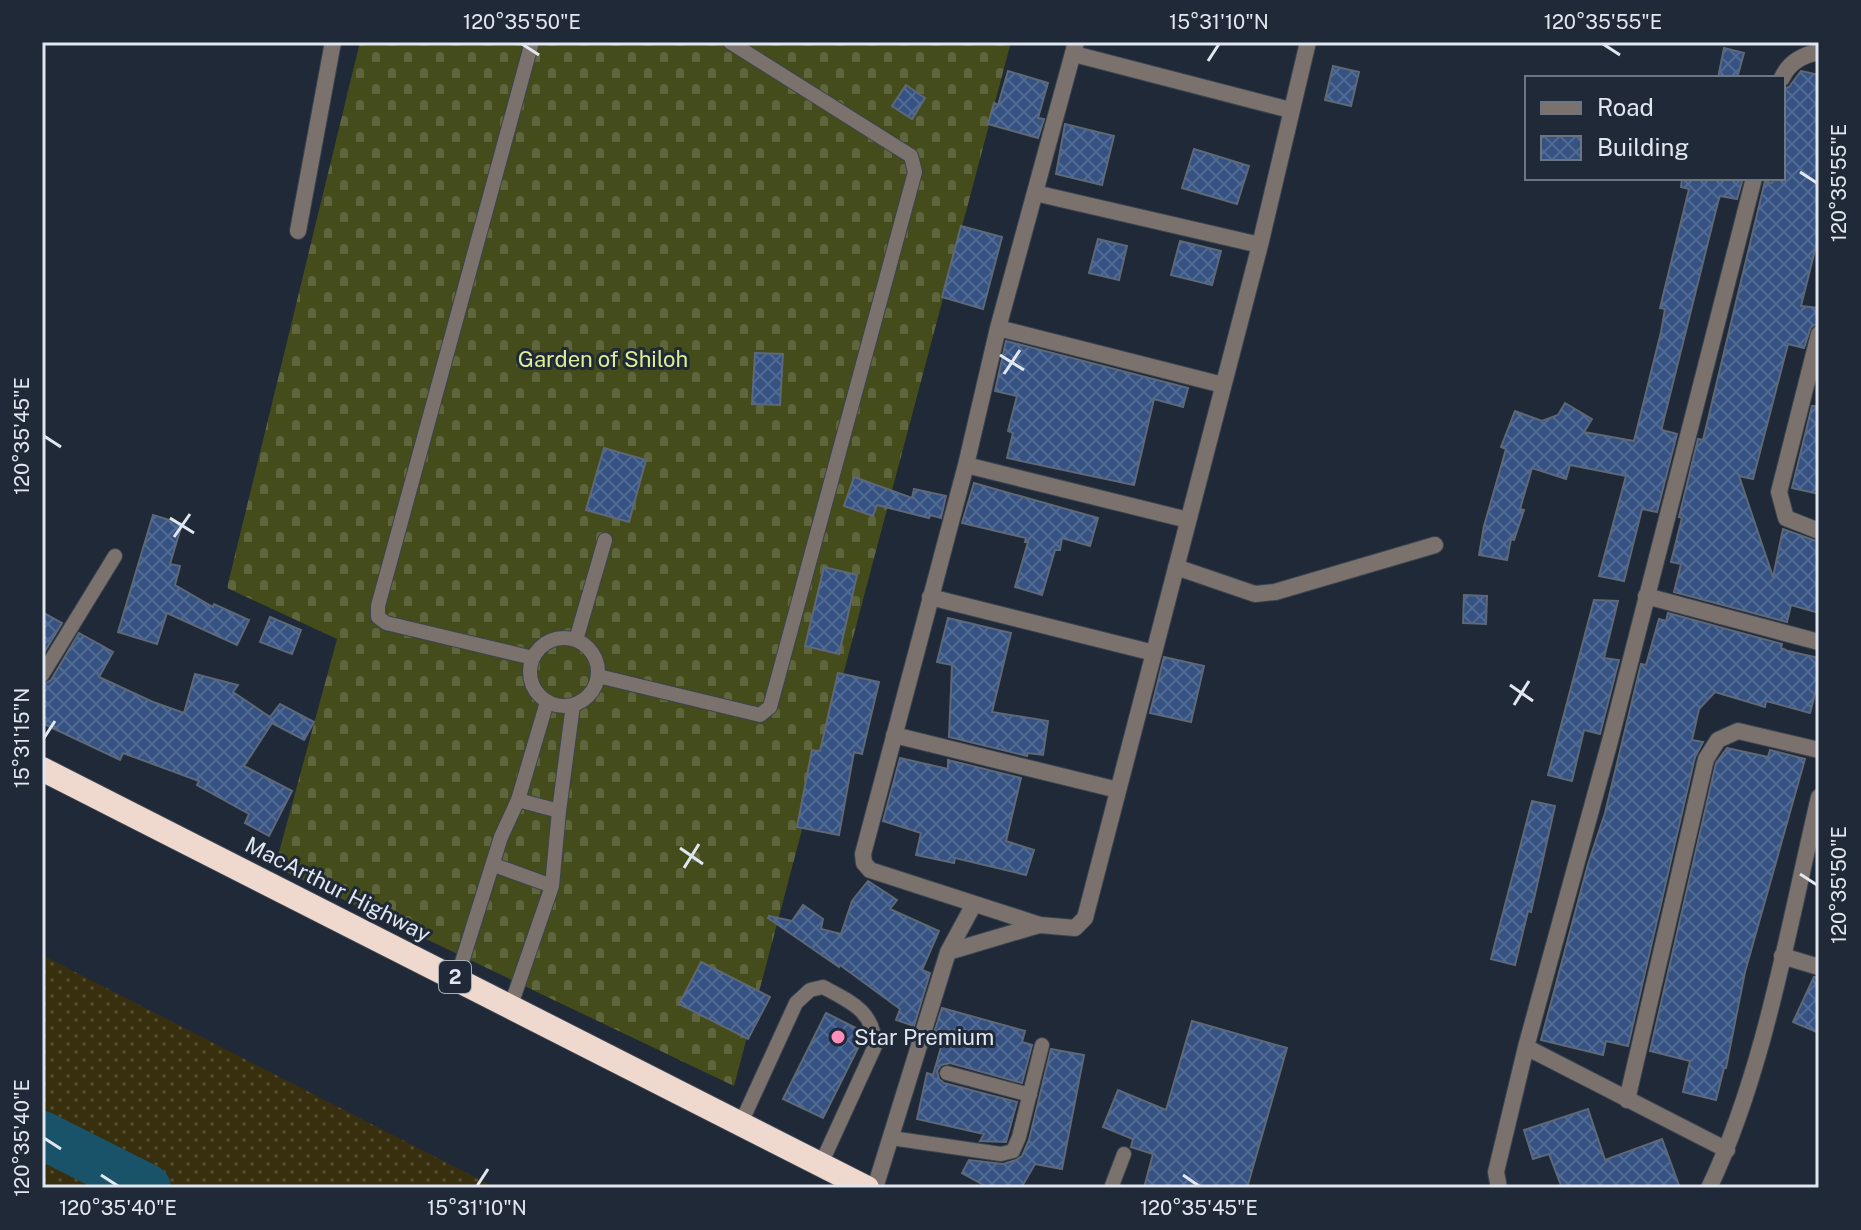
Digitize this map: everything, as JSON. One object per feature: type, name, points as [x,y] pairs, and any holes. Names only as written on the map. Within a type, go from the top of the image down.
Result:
[{"type":"highway","name":"MacArthur Highway","points":[[42,769],[867,1188]]},
{"type":"street","points":[[298,231],[333,42]]},
{"type":"street","points":[[1290,110],[1075,48],[998,328],[966,465],[863,854],[864,863],[870,870],[1040,925],[1075,928],[1085,918],[1260,245],[1308,42]]},
{"type":"street","points":[[1783,76],[1787,67],[1806,54],[1819,52]]},
{"type":"street","points":[[1499,1188],[1496,1172],[1526,1047],[1753,180]]},
{"type":"street","points":[[1035,193],[1260,245]]},
{"type":"street","points":[[998,328],[1223,385]]},
{"type":"street","points":[[1819,334],[1779,492],[1786,518],[1819,531]]},
{"type":"street","points":[[966,465],[1188,520]]},
{"type":"street","points":[[1176,567],[1255,594],[1435,545]]},
{"type":"street","points":[[1646,596],[1819,642]]},
{"type":"street","points":[[930,597],[1154,653]]},
{"type":"street","points":[[1627,1100],[1706,759],[1718,740],[1738,731],[1819,750]]},
{"type":"street","points":[[894,735],[1118,790]]},
{"type":"street","points":[[1709,1188],[1727,1150],[1753,1071],[1782,956],[1812,857],[1819,797]]},
{"type":"street","points":[[875,1188],[948,952],[974,904]]},
{"type":"street","points":[[948,952],[1040,925]]},
{"type":"street","points":[[1782,956],[1819,967]]},
{"type":"street","points":[[1526,1047],[1727,1150]]},
{"type":"lane","points":[[532,42],[378,606],[378,617],[386,623],[533,658]]},
{"type":"lane","points":[[598,676],[760,715],[770,707],[915,172],[911,156],[730,42]]},
{"type":"lane","points":[[576,640],[605,540]]},
{"type":"lane","points":[[42,675],[115,556]]},
{"type":"lane","points":[[566,638],[576,640],[593,654],[598,676],[589,695],[573,705],[555,706],[539,696],[530,678],[533,658],[546,643],[566,638]]},
{"type":"lane","points":[[457,978],[501,837],[518,800],[547,702]]},
{"type":"lane","points":[[511,1005],[552,886],[573,705]]},
{"type":"lane","points":[[518,800],[559,811]]},
{"type":"lane","points":[[494,865],[552,886]]},
{"type":"lane","points":[[741,1123],[796,1003],[810,990],[823,987],[860,1008],[874,1030],[875,1046],[821,1164]]},
{"type":"lane","points":[[891,1138],[1001,1154],[1013,1151],[1042,1045]]},
{"type":"lane","points":[[947,1073],[1030,1095]]},
{"type":"lane","points":[[1111,1188],[1124,1154]]},
{"type":"sand","points":[[42,955],[496,1188],[42,1188]]},
{"type":"green space","name":"Garden of Shiloh","points":[[360,42],[1011,42],[734,1086],[275,867],[337,639],[227,588]]},
{"type":"building","points":[[1724,48],[1744,53],[1738,76],[1718,76]]},
{"type":"building","points":[[1333,66],[1359,72],[1351,106],[1325,100]]},
{"type":"building","points":[[1008,71],[1048,83],[1038,118],[1044,119],[1038,138],[988,124],[994,103],[998,105]]},
{"type":"building","points":[[1801,71],[1819,75],[1819,234],[1801,306],[1819,308],[1819,323],[1811,327],[1804,348],[1788,344],[1753,479],[1739,476],[1773,577],[1783,529],[1819,542],[1819,613],[1791,605],[1787,622],[1674,592],[1681,564],[1671,562],[1698,439],[1703,440],[1765,181],[1785,180],[1785,88]]},
{"type":"building","points":[[906,85],[925,98],[912,119],[892,106]]},
{"type":"building","points":[[1065,124],[1114,136],[1102,185],[1056,174]]},
{"type":"building","points":[[1194,149],[1249,166],[1237,204],[1182,188]]},
{"type":"building","points":[[1682,180],[1742,180],[1737,199],[1720,196],[1718,202],[1662,427],[1662,430],[1677,434],[1657,512],[1642,509],[1624,581],[1599,576],[1626,476],[1570,465],[1566,479],[1532,468],[1520,509],[1524,510],[1514,540],[1511,539],[1507,560],[1479,555],[1506,449],[1501,447],[1515,411],[1542,421],[1558,415],[1565,403],[1592,419],[1584,432],[1634,441],[1661,332],[1665,309],[1660,308],[1689,189],[1681,187]]},
{"type":"building","points":[[961,226],[1002,237],[983,309],[942,297]]},
{"type":"building","points":[[1098,239],[1127,246],[1119,280],[1089,273]]},
{"type":"building","points":[[1180,241],[1221,251],[1212,285],[1171,275]]},
{"type":"building","points":[[1006,341],[1188,388],[1183,407],[1154,399],[1134,485],[1007,458],[1013,433],[1008,431],[1017,396],[995,391]]},
{"type":"building","points":[[755,353],[783,354],[780,405],[752,404]]},
{"type":"building","points":[[1812,406],[1819,406],[1819,494],[1792,488]]},
{"type":"building","points":[[604,448],[646,460],[629,522],[586,510]]},
{"type":"building","points":[[854,477],[912,498],[914,489],[946,496],[941,518],[877,505],[873,516],[844,506]]},
{"type":"building","points":[[974,483],[1098,518],[1090,546],[1062,538],[1060,550],[1055,550],[1042,595],[1015,587],[1028,542],[1025,542],[1026,538],[962,523]]},
{"type":"building","points":[[153,515],[182,524],[170,564],[180,566],[175,585],[213,607],[214,604],[249,620],[237,645],[167,613],[157,644],[118,632]]},
{"type":"building","points":[[824,567],[857,575],[839,654],[805,646]]},
{"type":"building","points":[[1464,595],[1487,596],[1486,624],[1463,623]]},
{"type":"building","points":[[1594,600],[1618,601],[1604,658],[1619,660],[1600,734],[1584,730],[1572,781],[1548,775]]},
{"type":"building","points":[[42,612],[62,623],[42,656]]},
{"type":"building","points":[[1668,613],[1782,644],[1781,648],[1788,651],[1819,658],[1819,678],[1810,713],[1766,701],[1765,707],[1715,692],[1699,709],[1692,740],[1703,742],[1695,757],[1628,1046],[1606,1041],[1603,1055],[1541,1040],[1588,864],[1605,813],[1641,664],[1646,665],[1659,619],[1666,621]]},
{"type":"building","points":[[270,617],[301,630],[292,654],[260,642]]},
{"type":"building","points":[[948,618],[1011,633],[992,712],[1048,721],[1043,755],[1028,753],[1027,756],[949,737],[952,665],[937,662]]},
{"type":"building","points":[[79,633],[113,652],[99,677],[153,702],[184,713],[195,674],[238,685],[233,692],[270,717],[280,704],[314,722],[304,740],[272,723],[244,766],[292,791],[269,836],[245,823],[249,814],[197,785],[199,781],[123,753],[120,760],[42,723],[42,685],[51,680]]},
{"type":"building","points":[[1164,657],[1204,666],[1191,722],[1150,713]]},
{"type":"building","points":[[838,673],[879,682],[862,754],[854,752],[839,835],[797,827],[812,750],[820,751]]},
{"type":"building","points":[[1727,748],[1768,757],[1770,750],[1805,759],[1745,972],[1726,1068],[1716,1100],[1683,1092],[1690,1061],[1650,1051],[1716,763]]},
{"type":"building","points":[[900,758],[948,769],[948,760],[1021,778],[1006,841],[1034,850],[1026,875],[955,858],[954,863],[916,855],[921,833],[883,821]]},
{"type":"building","points":[[1532,801],[1555,806],[1531,912],[1528,911],[1515,965],[1491,959]]},
{"type":"building","points":[[868,881],[897,900],[890,909],[939,931],[922,970],[930,973],[914,1026],[896,1020],[900,1009],[768,918],[792,921],[803,905],[823,919],[821,929],[841,934],[852,901]]},
{"type":"building","points":[[701,962],[770,997],[748,1039],[679,1004]]},
{"type":"building","points":[[1814,977],[1819,978],[1819,1033],[1793,1022]]},
{"type":"building","points":[[942,1008],[1025,1031],[1022,1042],[1032,1045],[1022,1083],[950,1063],[941,1065],[937,1071],[944,1083],[1017,1102],[1006,1142],[980,1141],[984,1134],[917,1119],[927,1073],[933,1075],[944,1037],[934,1033]]},
{"type":"building","points":[[826,1013],[862,1031],[864,1036],[823,1118],[783,1099]]},
{"type":"building","points":[[1192,1021],[1287,1048],[1247,1188],[1144,1188],[1153,1154],[1131,1147],[1133,1139],[1103,1127],[1118,1090],[1166,1110]]},
{"type":"building","points":[[1051,1049],[1084,1055],[1062,1169],[1035,1164],[1021,1188],[989,1188],[962,1173],[969,1160],[1003,1164],[1022,1156],[1029,1140]]},
{"type":"building","points":[[1588,1109],[1605,1160],[1662,1139],[1680,1188],[1562,1188],[1549,1154],[1533,1159],[1524,1130]]},
{"type":"waterway","points":[[42,1135],[147,1188]]},
{"type":"place","name":"Star Premium","points":[[838,1037]]}]
